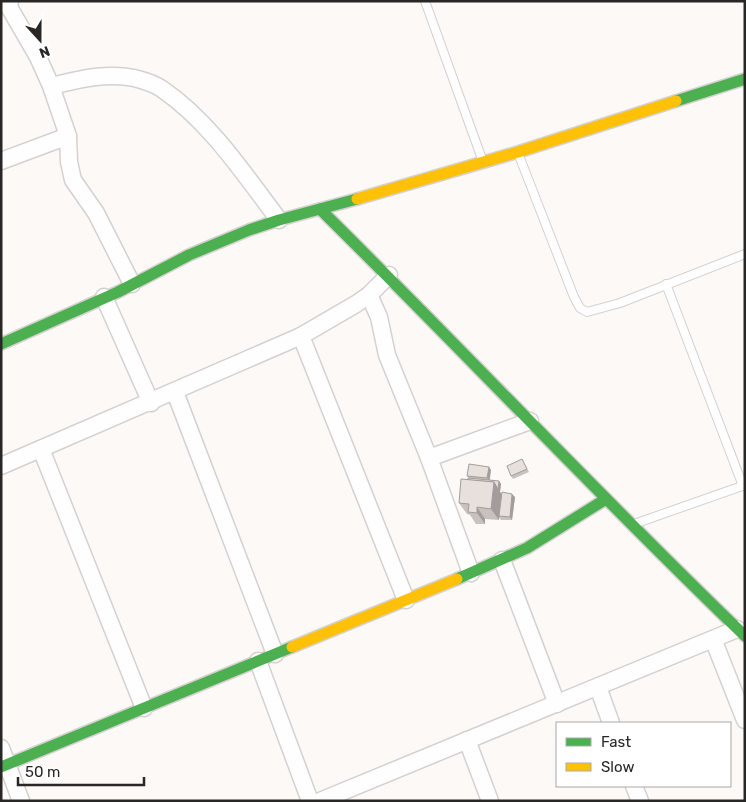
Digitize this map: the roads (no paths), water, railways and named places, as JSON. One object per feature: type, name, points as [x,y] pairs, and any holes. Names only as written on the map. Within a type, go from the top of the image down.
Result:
[{"type":"street","points":[[7,6],[38,57],[50,86],[68,136],[73,180],[96,213],[132,284]]},
{"type":"street","points":[[50,86],[97,77],[133,78],[161,88],[198,119],[236,163],[279,220]]},
{"type":"street","points":[[1,344],[132,284],[189,255],[249,230],[518,152],[745,79]]},
{"type":"street","points":[[1,161],[68,136]]},
{"type":"street","points":[[320,209],[388,275],[676,571],[741,632]]},
{"type":"street","points":[[1,466],[302,336],[356,304],[388,275]]},
{"type":"street","points":[[369,294],[378,317],[387,354],[429,458],[471,573]]},
{"type":"street","points":[[104,297],[151,402]]},
{"type":"street","points":[[302,336],[406,600]]},
{"type":"street","points":[[175,392],[275,654]]},
{"type":"street","points":[[429,458],[530,421]]},
{"type":"street","points":[[41,449],[144,708]]},
{"type":"street","points":[[4,766],[502,560],[534,544],[606,499]]},
{"type":"street","points":[[502,560],[557,704]]},
{"type":"street","points":[[320,801],[343,796],[468,740],[713,639],[741,632]]},
{"type":"street","points":[[713,639],[745,720]]},
{"type":"street","points":[[258,661],[310,801]]},
{"type":"street","points":[[598,687],[611,722]]},
{"type":"street","points":[[468,740],[490,801]]},
{"type":"street","points":[[1,748],[4,766],[21,801]]},
{"type":"street","points":[[634,787],[640,801]]},
{"type":"lane","points":[[425,1],[483,162]]},
{"type":"lane","points":[[518,152],[574,297],[580,308],[587,312],[598,310],[745,254]]},
{"type":"lane","points":[[632,525],[744,486],[666,284]]}]
